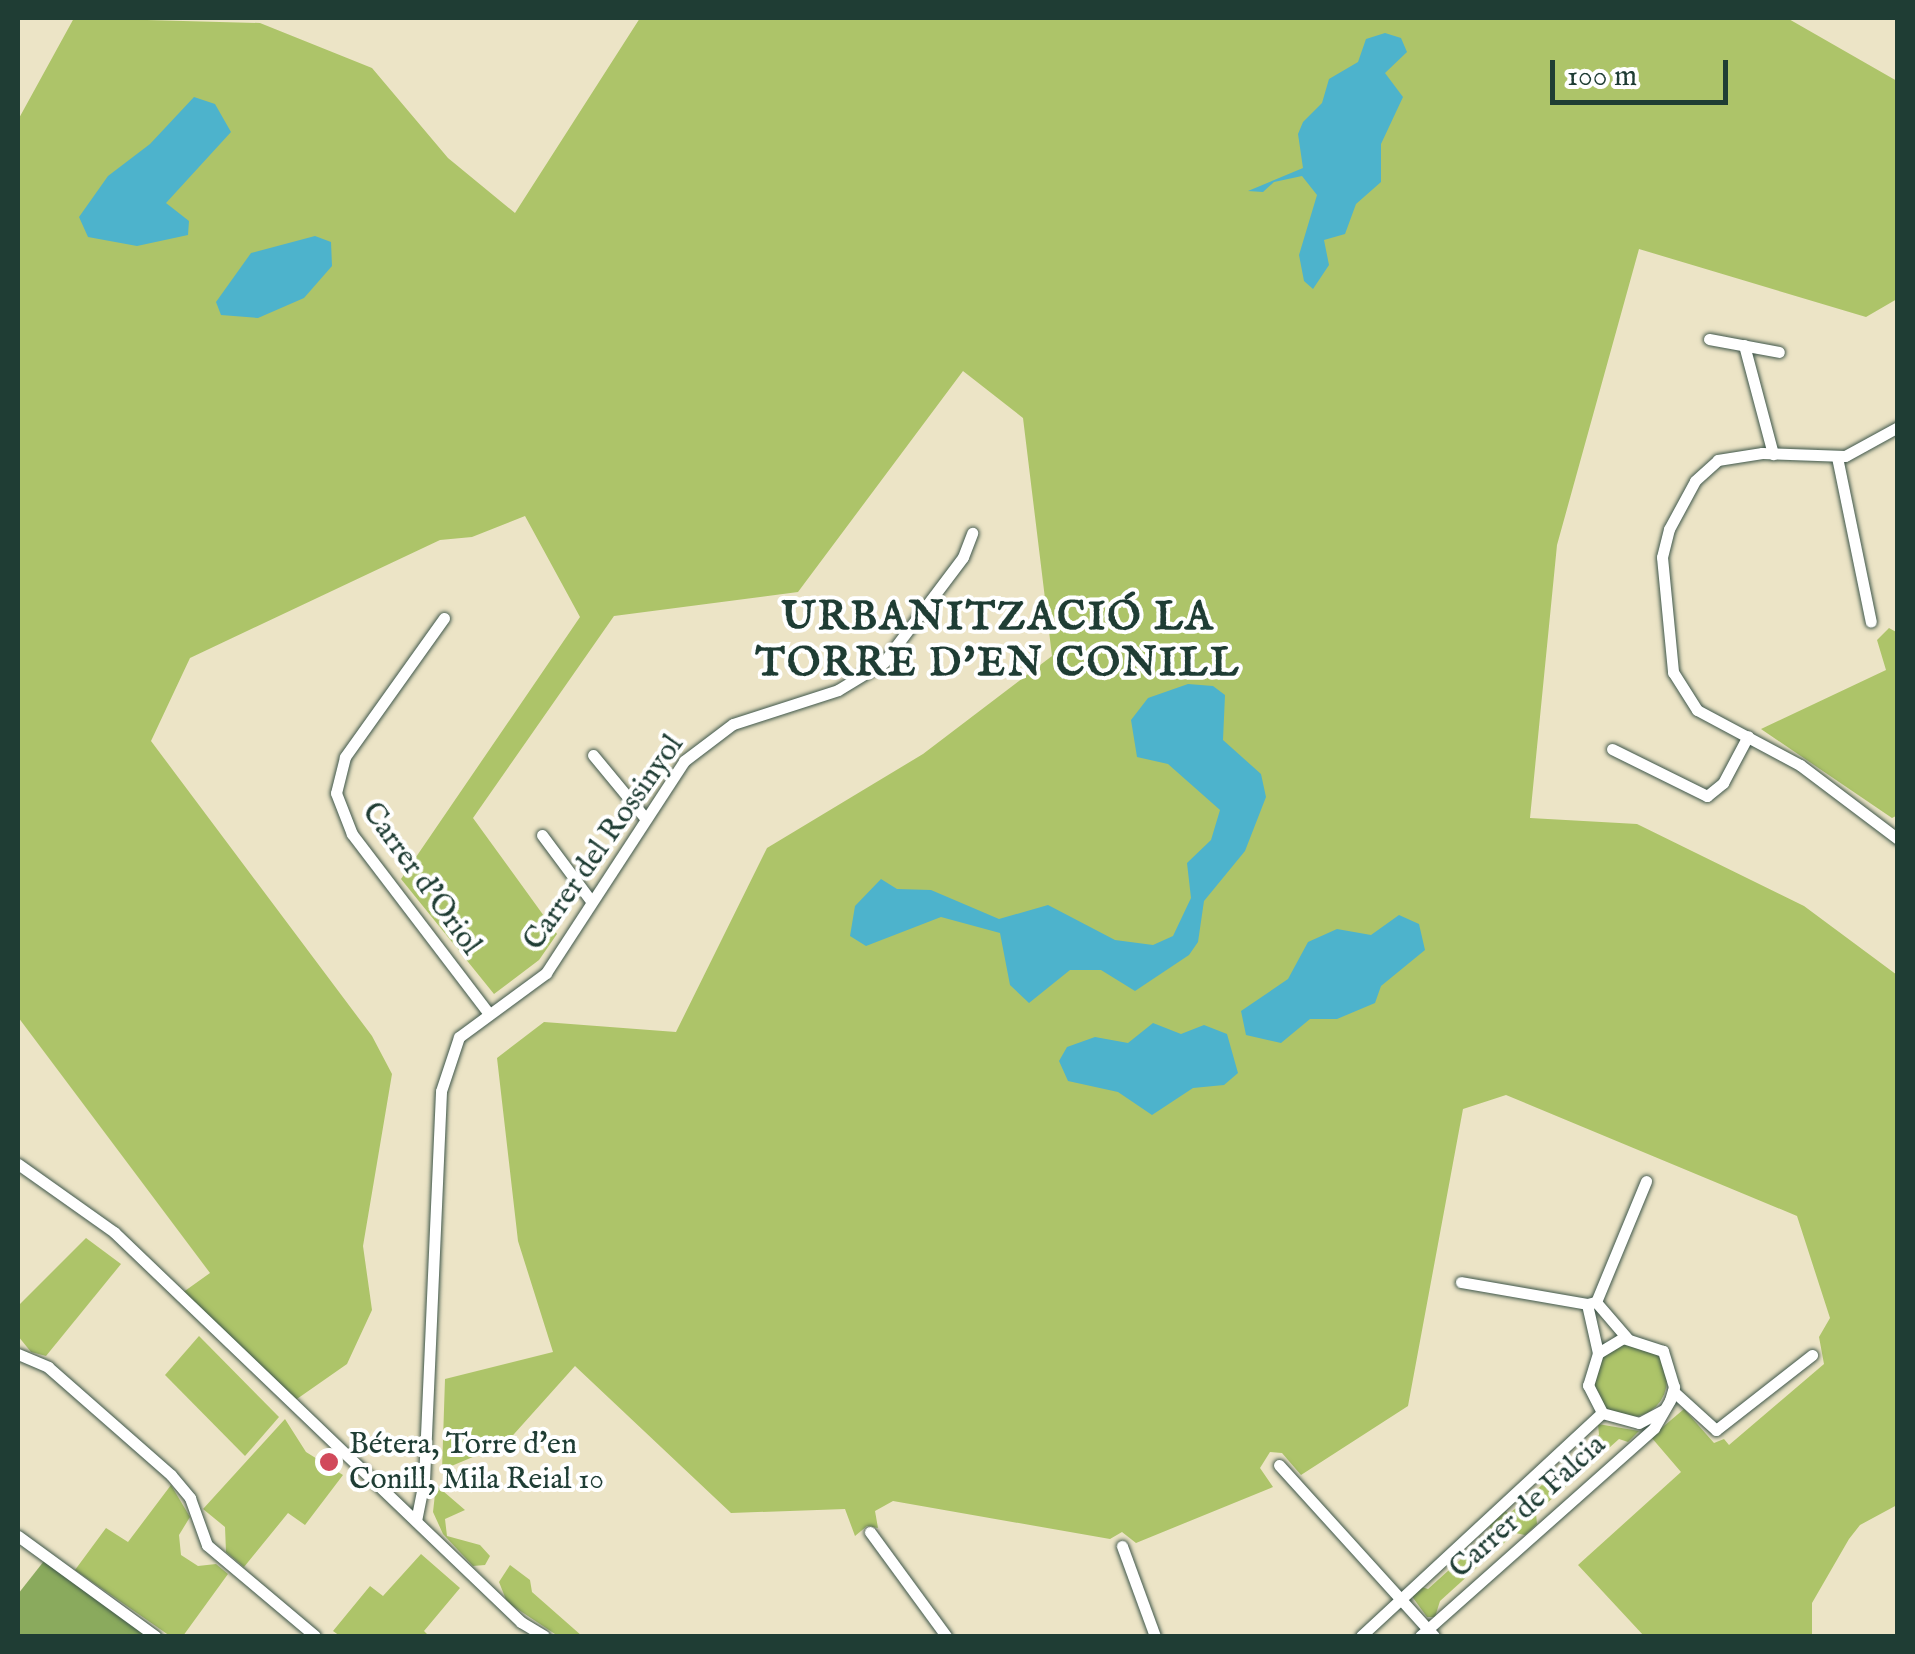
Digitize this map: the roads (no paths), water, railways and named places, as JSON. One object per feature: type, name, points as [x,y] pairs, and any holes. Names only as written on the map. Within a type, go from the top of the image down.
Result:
[{"type":"street","points":[[1709,338],[1779,352]]},
{"type":"street","points":[[1744,345],[1773,454]]},
{"type":"street","points":[[1898,427],[1837,458],[1773,454],[1718,460],[1695,481],[1669,528],[1662,556],[1669,651],[1682,692],[1696,710],[1800,765],[1898,839]]},
{"type":"street","points":[[1837,458],[1871,622]]},
{"type":"street","name":"Carrer del Rossinyol","points":[[416,1521],[424,1481],[441,1091],[459,1037],[546,973],[684,761],[716,733],[850,684],[884,662],[963,557],[972,533]]},
{"type":"street","name":"Carrer d'Oriol","points":[[444,618],[345,757],[336,793],[352,834],[489,1014]]},
{"type":"street","points":[[1612,748],[1707,796],[1723,783],[1748,736]]},
{"type":"street","points":[[594,755],[646,819]]},
{"type":"street","points":[[542,835],[591,900]]},
{"type":"street","points":[[18,1164],[114,1232],[416,1521],[544,1636]]},
{"type":"street","points":[[1461,1282],[1592,1303],[1626,1338],[1663,1351],[1673,1368],[1673,1391],[1664,1410],[1639,1424],[1602,1413],[1588,1385],[1598,1353],[1592,1303],[1646,1181]]},
{"type":"street","points":[[1598,1353],[1626,1338]]},
{"type":"street","points":[[18,1354],[48,1366],[171,1475],[193,1503],[207,1545],[315,1636]]},
{"type":"street","points":[[1673,1391],[1716,1430],[1812,1355]]},
{"type":"street","name":"Carrer de Falcia","points":[[1427,1634],[1654,1428],[1664,1410]]},
{"type":"street","name":"Carrer de Falcia","points":[[1362,1636],[1602,1413]]},
{"type":"street","points":[[1278,1465],[1427,1634]]},
{"type":"street","points":[[870,1532],[946,1636]]},
{"type":"street","points":[[18,1536],[156,1636]]},
{"type":"street","points":[[1122,1546],[1155,1636]]},
{"type":"water","points":[[1385,33],[1401,38],[1407,52],[1385,73],[1403,97],[1381,144],[1381,182],[1356,204],[1345,234],[1324,240],[1329,265],[1313,289],[1304,281],[1299,255],[1317,195],[1302,176],[1274,182],[1263,192],[1248,191],[1303,168],[1298,134],[1303,122],[1322,103],[1329,79],[1358,62],[1366,39]]},
{"type":"water","points":[[194,97],[215,104],[231,132],[166,203],[189,221],[188,235],[137,246],[88,237],[79,217],[108,176],[150,144]]},
{"type":"water","points":[[315,236],[331,242],[332,266],[304,298],[258,318],[221,315],[216,302],[251,253]]},
{"type":"water","points":[[1188,684],[1213,686],[1225,695],[1223,740],[1261,774],[1266,797],[1245,851],[1204,901],[1198,942],[1189,955],[1135,991],[1101,970],[1070,970],[1029,1003],[1010,985],[1000,933],[941,917],[866,946],[850,936],[855,906],[881,879],[897,889],[931,890],[999,919],[1048,905],[1115,940],[1153,945],[1173,936],[1191,898],[1187,863],[1211,840],[1220,810],[1168,764],[1137,757],[1131,720],[1148,698]]},
{"type":"water","points":[[1399,915],[1419,924],[1425,950],[1381,986],[1375,1003],[1337,1019],[1310,1019],[1281,1043],[1246,1035],[1241,1011],[1288,979],[1308,942],[1337,929],[1371,935]]},
{"type":"water","points":[[1153,1023],[1181,1034],[1204,1025],[1227,1034],[1238,1073],[1224,1085],[1193,1088],[1152,1115],[1118,1092],[1068,1081],[1059,1061],[1067,1047],[1095,1037],[1128,1043]]},
{"type":"place","name":"Bétera, Torre d'en Conill, Mila Reial 10","points":[[329,1462]]},
{"type":"district","name":"URBANITZACIÓ LA TORRE D'EN CONILL","points":[[998,642]]}]
